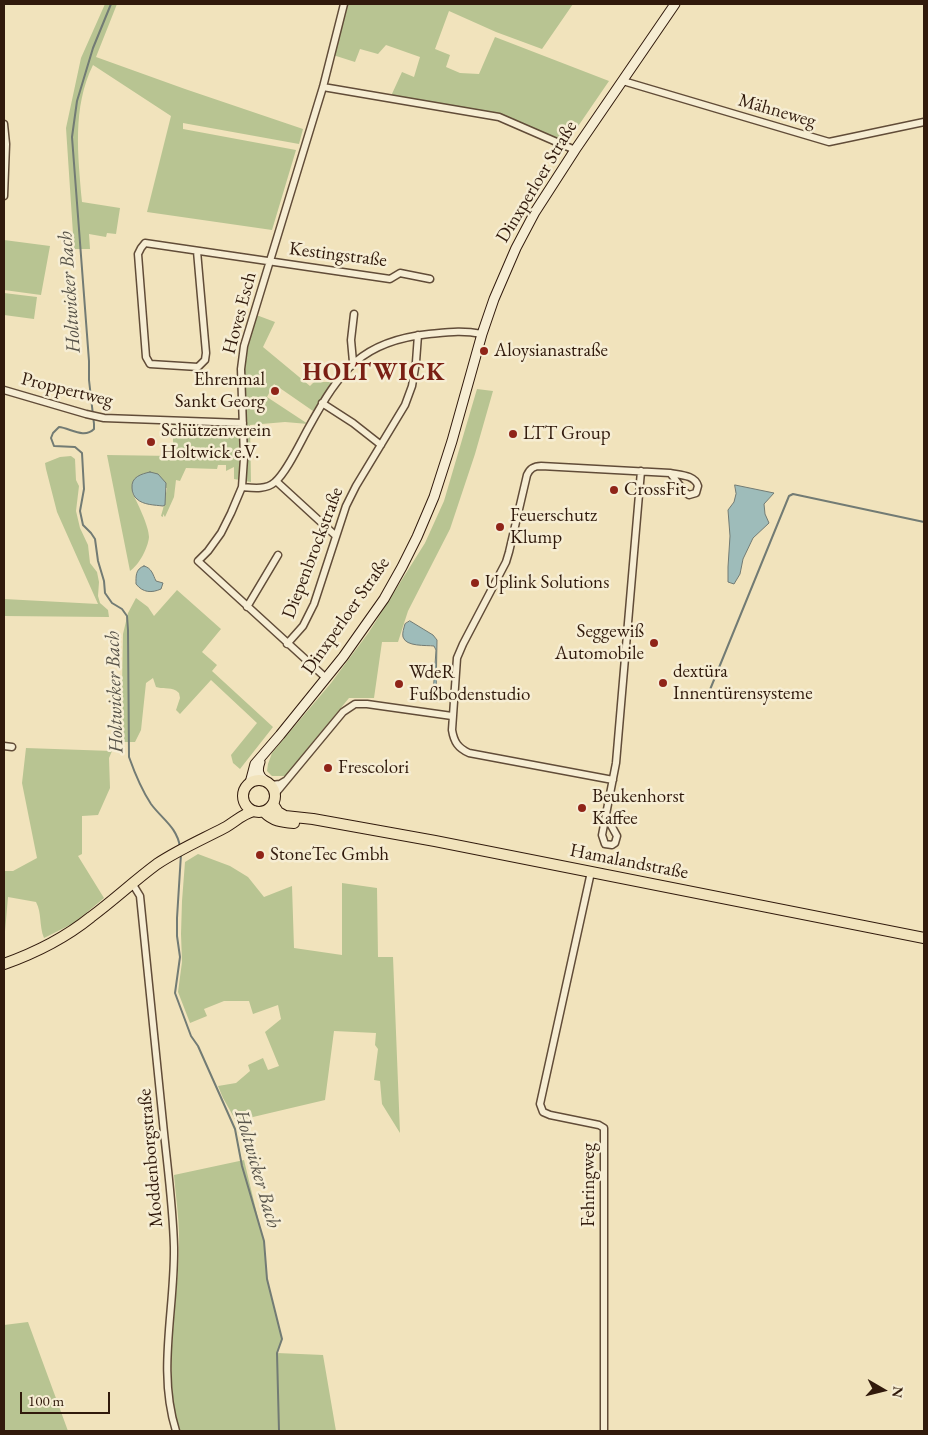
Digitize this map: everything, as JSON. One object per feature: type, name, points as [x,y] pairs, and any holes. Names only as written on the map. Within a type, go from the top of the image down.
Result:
[{"type":"main road","name":"Dinxperloer Straße","points":[[250,783],[255,764],[326,678],[384,599],[417,537],[434,497],[449,452],[482,334],[494,299],[516,248],[535,212],[575,150],[675,4]]},
{"type":"main road","points":[[4,964],[57,941],[91,918],[132,883],[176,852],[226,827],[244,815],[269,809],[271,791],[258,772],[261,757]]},
{"type":"main road","points":[[214,832],[239,810],[244,802],[245,790],[250,783],[255,781],[271,791]]},
{"type":"main road","name":"Hamalandstraße","points":[[271,791],[278,812],[285,816],[313,818],[435,841],[924,938]]},
{"type":"main road","points":[[244,802],[247,806],[259,811]]},
{"type":"main road","name":"Hamalandstraße","points":[[259,811],[280,822],[313,824],[327,822]]},
{"type":"street","name":"Hoves Esch","points":[[326,678],[198,561],[221,533],[232,513],[242,487],[244,458],[241,369],[244,346],[323,87],[344,4]]},
{"type":"street","name":"Mähneweg","points":[[623,81],[829,142],[924,122]]},
{"type":"street","points":[[323,87],[500,117],[575,150]]},
{"type":"street","points":[[4,124],[6,144],[4,196]]},
{"type":"street","name":"Kestingstraße","points":[[197,251],[206,353],[205,360],[198,366],[150,364],[146,357],[138,254],[145,243],[390,279],[400,273],[430,279]]},
{"type":"street","points":[[353,362],[351,340],[354,314]]},
{"type":"street","points":[[242,487],[269,486],[276,482],[286,469],[322,403],[340,376],[353,362],[371,350],[396,339],[418,335],[466,330],[482,334]]},
{"type":"street","name":"Diepenbrockstraße","points":[[287,644],[304,626],[314,604],[346,506],[356,486],[401,414],[412,386],[418,335]]},
{"type":"street","name":"Proppertweg","points":[[4,390],[104,418],[242,422]]},
{"type":"street","points":[[322,403],[381,445]]},
{"type":"street","points":[[612,780],[465,751],[460,748],[453,738],[452,716],[457,658],[506,562],[528,471],[533,467],[541,466],[670,473]]},
{"type":"street","points":[[606,816],[616,763],[641,471]]},
{"type":"street","points":[[276,482],[336,536]]},
{"type":"street","points":[[248,607],[278,555]]},
{"type":"street","points":[[271,791],[288,779],[343,712],[355,704],[452,716]]},
{"type":"street","points":[[4,746],[12,748]]},
{"type":"street","name":"Fehringweg","points":[[591,872],[540,1104],[543,1112],[550,1116],[604,1128],[604,1431]]},
{"type":"street","name":"Moddenborgstraße","points":[[132,883],[140,896],[170,1195],[174,1247],[167,1372],[168,1397],[176,1431]]},
{"type":"green space","points":[[105,4],[117,4],[96,57],[303,129],[299,144],[183,123],[183,129],[296,150],[272,230],[147,212],[171,116],[93,65],[86,81],[79,115],[78,149],[82,202],[120,208],[116,234],[107,233],[106,237],[89,234],[90,249],[74,249],[66,128],[81,58]]},
{"type":"green space","points":[[347,4],[573,4],[542,49],[496,32],[449,11],[435,49],[450,55],[446,67],[460,73],[479,74],[495,37],[609,81],[570,138],[565,142],[497,114],[391,96],[402,72],[414,77],[420,57],[386,45],[378,54],[360,49],[355,62],[333,55]]},
{"type":"green space","points":[[4,240],[50,246],[41,295],[4,290]]},
{"type":"green space","points":[[4,293],[37,297],[34,319],[4,315]]},
{"type":"green space","points":[[251,313],[275,322],[263,347],[310,386],[314,382],[332,382],[313,411],[274,384],[267,397],[308,424],[285,422],[250,425],[251,482],[234,479],[234,467],[226,471],[226,465],[218,465],[217,469],[186,468],[180,481],[176,480],[174,497],[165,517],[163,514],[163,517],[161,516],[167,488],[132,492],[145,521],[149,537],[147,546],[137,565],[130,571],[107,455],[173,456],[173,425],[240,425],[238,372]]},
{"type":"green space","points":[[477,389],[493,391],[475,454],[450,529],[408,611],[398,642],[382,642],[374,698],[349,698],[285,776],[272,776],[267,771],[272,753],[331,683],[369,632],[425,543],[444,501]]},
{"type":"green space","points":[[71,456],[75,459],[76,480],[79,486],[76,511],[80,528],[88,545],[90,563],[97,572],[100,603],[108,610],[109,617],[4,616],[4,599],[98,604],[57,512],[46,469],[45,463],[60,457]]},
{"type":"green space","points":[[177,590],[221,629],[202,652],[217,665],[212,671],[273,727],[240,769],[233,763],[231,755],[257,723],[211,680],[180,714],[176,710],[180,698],[179,693],[171,689],[156,687],[153,678],[146,683],[141,730],[135,742],[121,742],[123,634],[128,613],[136,598],[148,607],[154,616]]},
{"type":"green space","points":[[26,748],[112,751],[109,758],[110,788],[98,815],[82,816],[82,854],[78,856],[104,898],[74,923],[44,938],[36,902],[8,897],[4,943],[4,871],[13,871],[37,858],[22,783]]},
{"type":"green space","points":[[198,854],[230,866],[248,877],[264,897],[292,886],[294,948],[342,955],[342,883],[377,888],[378,957],[393,957],[400,1133],[382,1104],[380,1081],[374,1080],[378,1049],[375,1045],[376,1033],[334,1031],[325,1100],[236,1121],[218,1086],[236,1083],[250,1071],[248,1065],[263,1058],[268,1070],[279,1066],[265,1032],[281,1019],[278,1005],[253,1014],[249,1001],[224,1001],[204,1009],[207,1016],[190,1023],[178,992],[182,962],[182,901],[185,862]]},
{"type":"green space","points":[[244,1160],[264,1243],[267,1279],[282,1339],[277,1353],[323,1355],[336,1431],[180,1431],[172,1387],[172,1341],[179,1239],[174,1175]]},
{"type":"green space","points":[[28,1322],[68,1431],[4,1431],[4,1325]]},
{"type":"water","points":[[150,472],[158,474],[166,483],[165,505],[163,506],[142,502],[133,494],[133,481],[140,475]]},
{"type":"water","points":[[735,485],[774,493],[764,504],[765,514],[769,523],[753,538],[743,559],[740,574],[734,584],[728,582],[730,536],[728,510],[734,502],[736,494]]},
{"type":"water","points":[[144,566],[151,570],[156,581],[163,583],[161,589],[148,591],[136,584],[138,571]]},
{"type":"water","points":[[410,621],[433,635],[437,640],[436,697],[433,695],[436,650],[434,646],[412,644],[405,640],[403,635],[405,624]]},
{"type":"waterway","name":"Holtwicker Bach","points":[[111,4],[93,48],[77,101],[72,137],[94,429],[90,432],[81,433],[59,427],[51,438],[54,446],[75,447],[82,453],[84,489],[80,511],[83,525],[95,539],[105,593],[112,603],[122,609],[127,616],[129,757],[148,799],[176,834],[180,847]]},
{"type":"waterway","points":[[707,697],[789,496],[793,494],[924,522]]},
{"type":"waterway","name":"Holtwicker Bach","points":[[181,854],[177,918],[180,957],[175,993],[191,1036],[198,1046],[235,1129],[242,1166],[264,1241],[267,1279],[282,1339],[277,1353],[279,1431]]},
{"type":"place","name":"Aloysianastraße","points":[[484,351]]},
{"type":"place","name":"Ehrenmal Sankt Georg","points":[[275,391]]},
{"type":"place","name":"LTT Group","points":[[513,434]]},
{"type":"place","name":"Schützenverein Holtwick e.V.","points":[[151,442]]},
{"type":"place","name":"CrossFit","points":[[614,490]]},
{"type":"place","name":"Feuerschutz Klump","points":[[500,527]]},
{"type":"place","name":"Uplink Solutions","points":[[475,583]]},
{"type":"place","name":"Seggewiß Automobile","points":[[654,643]]},
{"type":"place","name":"dextüra Innentürensysteme","points":[[663,683]]},
{"type":"place","name":"WdeR Fußbodenstudio","points":[[399,684]]},
{"type":"place","name":"Frescolori","points":[[328,768]]},
{"type":"place","name":"Beukenhorst Kaffee","points":[[582,808]]},
{"type":"place","name":"StoneTec Gmbh","points":[[260,855]]},
{"type":"district","name":"HOLTWICK","points":[[374,373]]}]
